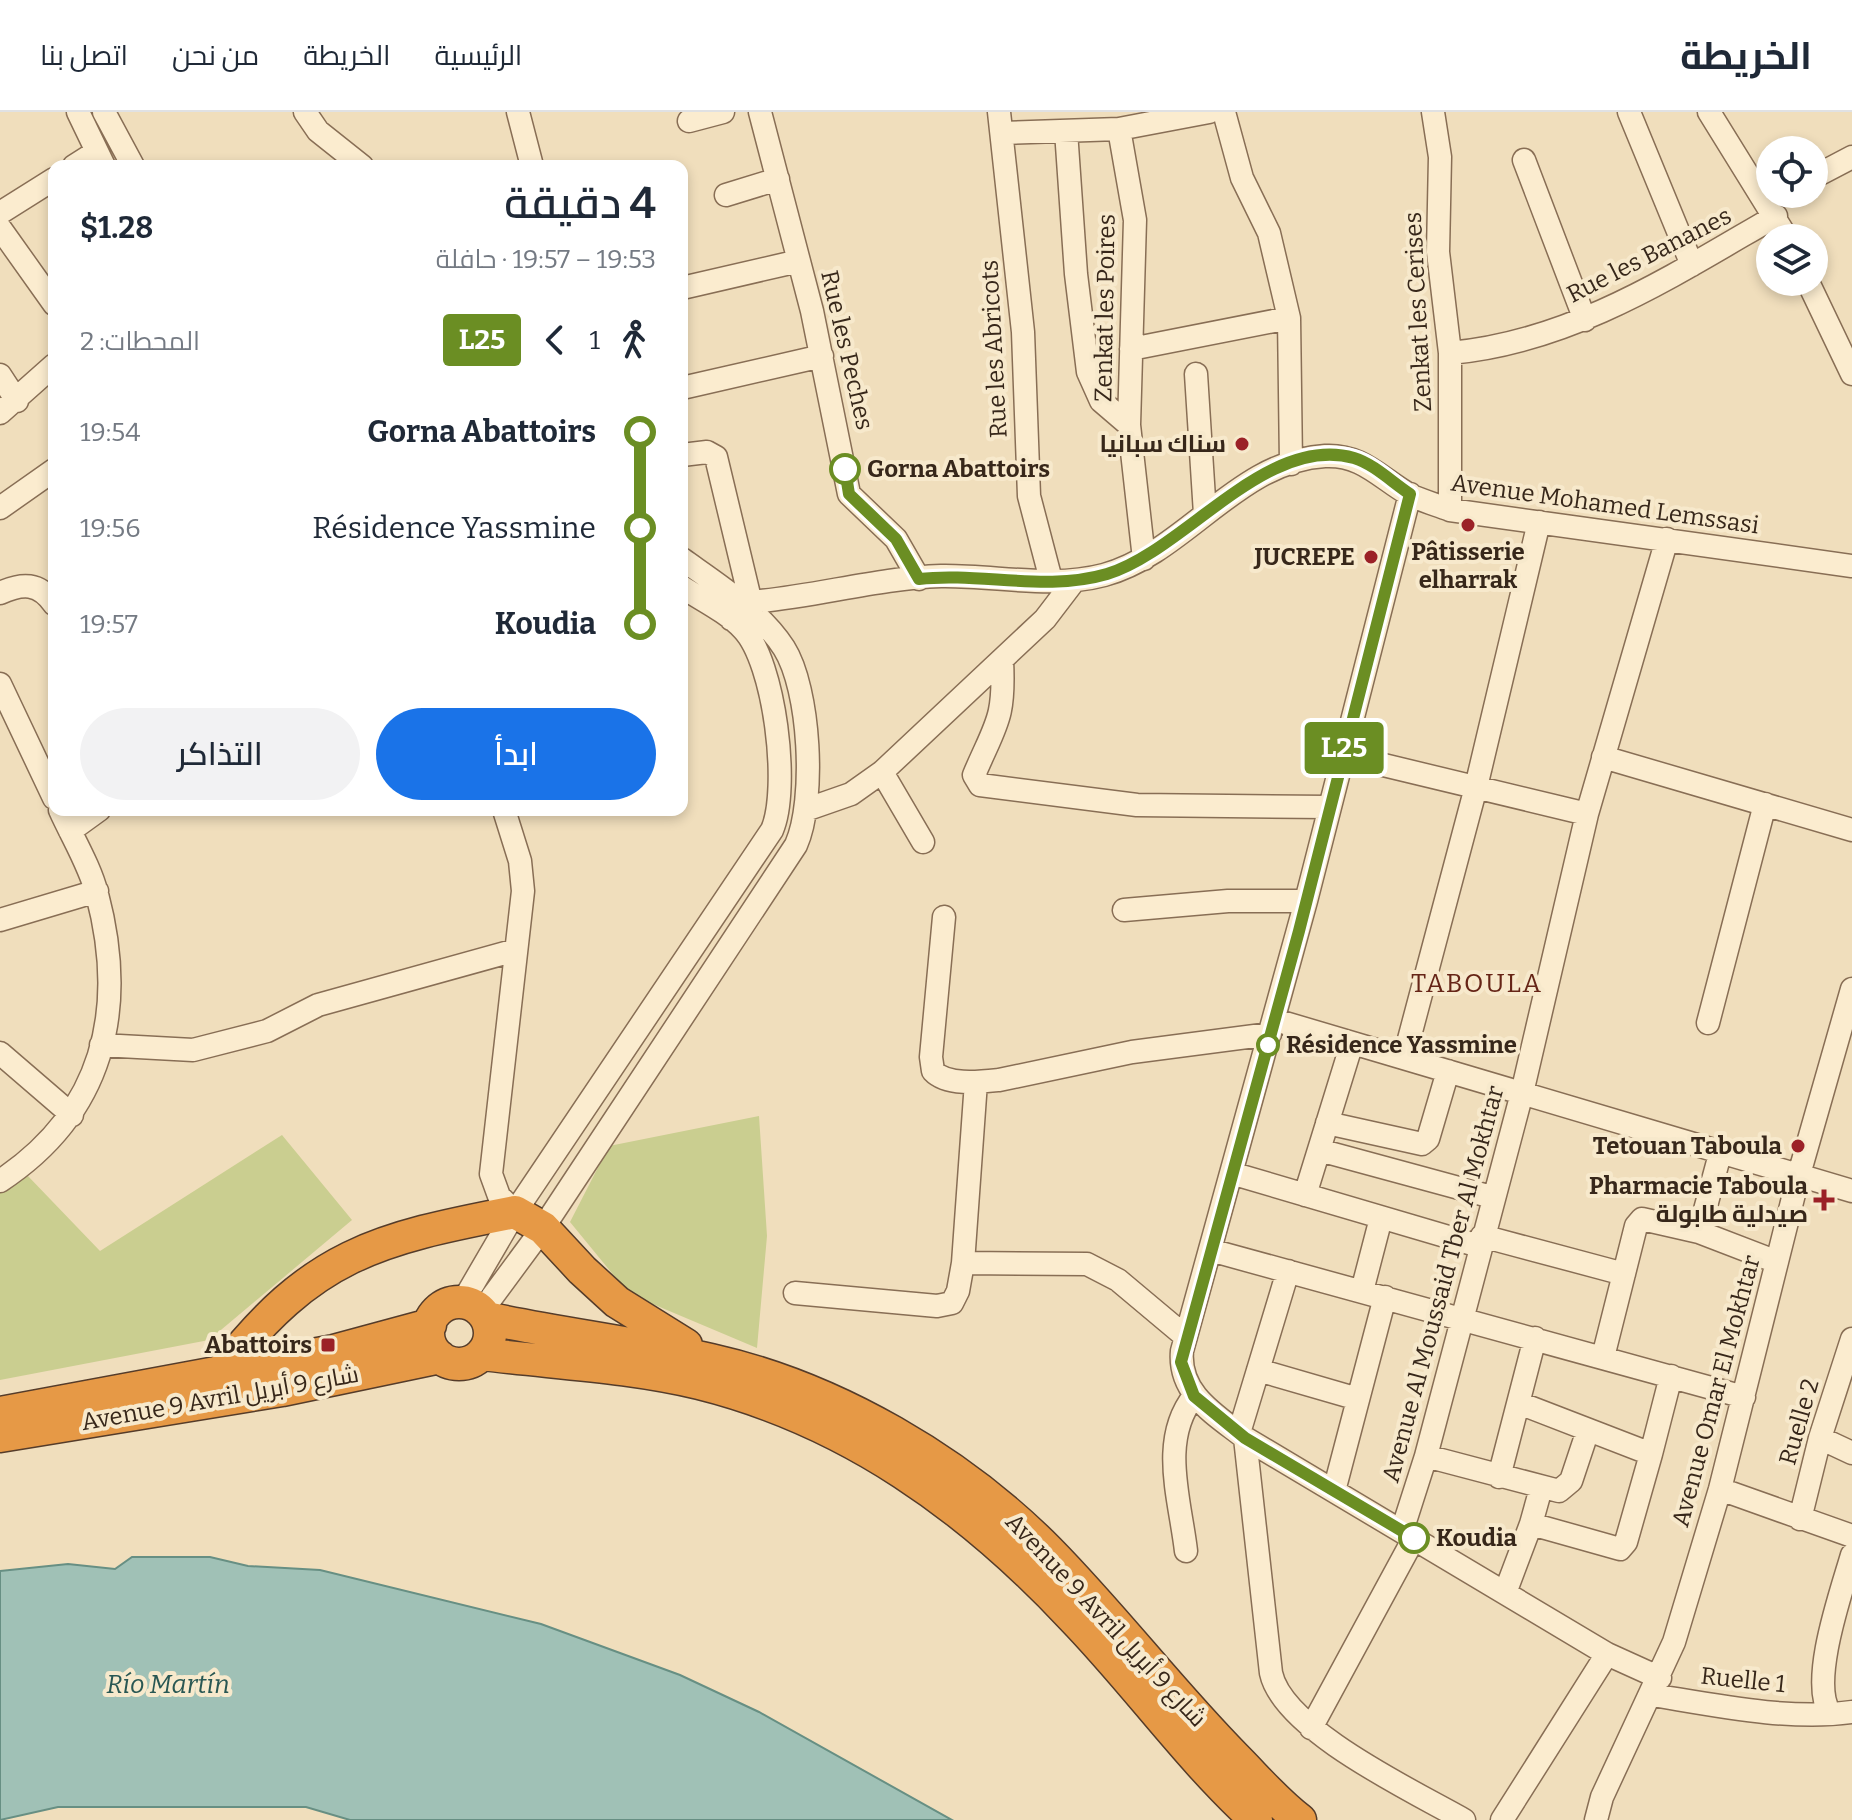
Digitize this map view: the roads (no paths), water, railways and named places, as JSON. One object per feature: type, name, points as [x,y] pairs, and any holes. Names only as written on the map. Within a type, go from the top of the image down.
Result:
[{"type":"highway","points":[[221,1372],[250,1335],[279,1306],[343,1260],[406,1234],[515,1212],[543,1228],[617,1302],[658,1330],[714,1360]]},
{"type":"highway","name":"Avenue 9 Avril شارع 9 أبريل","points":[[0,1413],[334,1351],[430,1325],[442,1308],[476,1311],[714,1360],[821,1397],[966,1479],[1048,1551],[1202,1723],[1300,1820]]},
{"type":"highway","points":[[476,1311],[490,1333],[482,1354]]},
{"type":"highway","points":[[430,1325],[431,1346],[440,1357]]},
{"type":"highway","name":"Avenue 9 Avril شارع 9 أبريل","points":[[0,1436],[282,1390],[440,1357],[462,1364],[482,1354],[612,1368],[698,1383],[776,1406],[856,1442],[950,1503],[1033,1576],[1256,1820]]},
{"type":"street","points":[[78,112],[100,159]]},
{"type":"street","points":[[104,112],[130,160]]},
{"type":"street","points":[[305,112],[318,131],[354,160]]},
{"type":"street","points":[[518,112],[530,160]]},
{"type":"street","points":[[689,121],[723,112]]},
{"type":"street","name":"Rue les Peches","points":[[760,112],[822,356],[849,494],[896,539],[919,579]]},
{"type":"street","points":[[1000,123],[1066,131],[1119,129],[1145,119],[1209,112]]},
{"type":"street","points":[[1224,112],[1242,178],[1269,233],[1289,318],[1291,464]]},
{"type":"street","name":"Zenkat les Cerises","points":[[1433,112],[1440,157],[1438,252],[1450,353],[1450,510]]},
{"type":"street","points":[[1629,112],[1692,265]]},
{"type":"street","points":[[1709,112],[1756,178]]},
{"type":"street","name":"Rue les Abricots","points":[[1000,123],[1023,332],[1029,496],[1051,580]]},
{"type":"street","name":"Zenkat les Poires","points":[[1119,129],[1135,220],[1129,425],[1144,559]]},
{"type":"street","points":[[1066,131],[1076,274],[1088,372],[1101,401],[1129,425]]},
{"type":"street","points":[[1828,170],[1852,157]]},
{"type":"street","points":[[1524,160],[1585,320]]},
{"type":"street","points":[[726,195],[778,179]]},
{"type":"street","points":[[0,213],[48,183]]},
{"type":"street","name":"Rue les Bananes","points":[[1450,353],[1508,346],[1585,320],[1692,265],[1771,208]]},
{"type":"street","points":[[0,228],[48,296]]},
{"type":"street","points":[[688,287],[799,261]]},
{"type":"street","points":[[1815,296],[1852,374]]},
{"type":"street","points":[[1131,349],[1289,318]]},
{"type":"street","points":[[688,387],[822,356]]},
{"type":"street","points":[[0,375],[9,407],[48,371]]},
{"type":"street","points":[[1196,374],[1205,514]]},
{"type":"street","points":[[476,1311],[515,1212],[772,830],[779,815],[782,784],[766,671],[742,609],[716,457],[707,452],[688,454]]},
{"type":"street","name":"Avenue Mohamed Lemssasi","points":[[742,609],[919,579],[1074,581],[1104,575],[1144,559],[1255,480],[1291,464],[1326,456],[1356,459],[1410,494],[1450,510],[1852,566]]},
{"type":"street","points":[[0,508],[48,474]]},
{"type":"street","points":[[1186,1551],[1173,1448],[1179,1418],[1194,1396],[1183,1375],[1184,1344],[1273,1027],[1410,494]]},
{"type":"street","points":[[1404,1058],[1476,787],[1539,522]]},
{"type":"street","name":"Avenue Al Moussaid Tber Al Mokhtar","points":[[1311,1728],[1408,1535],[1480,1241],[1522,1093],[1587,814],[1667,539]]},
{"type":"street","points":[[476,1311],[543,1228],[796,845],[808,809],[809,763],[793,668],[782,645],[688,564]]},
{"type":"street","points":[[808,809],[851,794],[882,772],[1060,603],[1074,581]]},
{"type":"street","points":[[0,593],[26,584],[48,596]]},
{"type":"street","points":[[688,589],[742,609]]},
{"type":"street","points":[[1002,660],[1003,704],[999,723],[974,775],[980,785],[1137,805],[1329,807]]},
{"type":"street","points":[[0,684],[48,785]]},
{"type":"street","points":[[1342,755],[1587,814]]},
{"type":"street","points":[[1603,757],[1852,830]]},
{"type":"street","points":[[882,772],[923,842]]},
{"type":"street","points":[[1708,1023],[1765,804]]},
{"type":"street","points":[[0,1181],[48,1142],[72,1115],[91,1081],[101,1045],[109,973],[97,891],[63,816]]},
{"type":"street","points":[[70,831],[91,816]]},
{"type":"street","points":[[506,816],[523,879],[491,1174],[499,1196],[515,1212]]},
{"type":"street","points":[[0,920],[97,891]]},
{"type":"street","points":[[1124,910],[1228,901],[1306,901]]},
{"type":"street","points":[[944,917],[931,1065],[942,1078],[976,1082],[1273,1027],[1352,1043],[1798,1178],[1852,1191]]},
{"type":"street","points":[[101,1045],[193,1050],[267,1031],[318,1005],[516,950]]},
{"type":"street","name":"Avenue Omar El Mokhtar","points":[[1596,1820],[1602,1797],[1656,1686],[1720,1489],[1798,1178],[1852,989]]},
{"type":"street","points":[[1305,1195],[1352,1043]]},
{"type":"street","points":[[0,1053],[72,1115]]},
{"type":"street","points":[[0,1082],[20,1069]]},
{"type":"street","points":[[1327,1123],[1422,1144],[1428,1139],[1448,1071]]},
{"type":"street","points":[[795,1293],[946,1306],[956,1298],[963,1263],[976,1082]]},
{"type":"street","points":[[1319,1150],[1492,1197]]},
{"type":"street","points":[[1699,1232],[1720,1154]]},
{"type":"street","points":[[1231,1173],[1381,1218],[1624,1274]]},
{"type":"street","points":[[1362,1291],[1381,1218]]},
{"type":"street","points":[[1603,1357],[1636,1226],[1642,1219],[1699,1232],[1777,1262]]},
{"type":"street","points":[[1210,1250],[1744,1397]]},
{"type":"street","points":[[963,1263],[1087,1264],[1118,1280],[1184,1344]]},
{"type":"street","points":[[1288,1271],[1242,1436],[1272,1681],[1280,1695],[1311,1728],[1464,1820]]},
{"type":"street","points":[[1334,1491],[1385,1297]]},
{"type":"street","points":[[1499,1477],[1535,1338]]},
{"type":"street","name":"Ruelle 2","points":[[1800,1519],[1820,1438],[1845,1379],[1852,1339]]},
{"type":"street","points":[[1258,1370],[1358,1399]]},
{"type":"street","points":[[1531,1524],[1620,1549],[1626,1542],[1671,1376]]},
{"type":"street","name":"Ruelle 1","points":[[1194,1396],[1242,1436],[1656,1686],[1739,1709],[1841,1712]]},
{"type":"street","points":[[1519,1403],[1651,1454]]},
{"type":"street","points":[[1426,1456],[1559,1491],[1568,1486],[1588,1430]]},
{"type":"street","points":[[1820,1438],[1852,1453]]},
{"type":"street","points":[[1505,1593],[1541,1488]]},
{"type":"street","points":[[1720,1489],[1852,1536]]},
{"type":"street","name":"Ruelle 1","points":[[1841,1712],[1825,1703],[1826,1649],[1852,1555]]},
{"type":"street","points":[[1502,1820],[1607,1654]]},
{"type":"street","name":"Avenue Omar El Mokhtar","points":[[1582,1820],[1602,1797]]},
{"type":"water","name":"Río Martín","points":[[132,1557],[210,1557],[248,1566],[320,1570],[541,1624],[680,1675],[759,1712],[952,1820],[350,1820],[306,1807],[58,1807],[0,1820],[0,1571],[68,1564],[115,1569]]},
{"type":"place","name":"سناك سبانيا","points":[[1242,444]]},
{"type":"place","name":"Gorna Abattoirs","points":[[845,469]]},
{"type":"place","name":"Pâtisserie elharrak","points":[[1468,525]]},
{"type":"place","name":"JUCREPE","points":[[1371,557]]},
{"type":"place","name":"Résidence Yassmine","points":[[1268,1045]]},
{"type":"place","name":"Tetouan Taboula","points":[[1798,1146]]},
{"type":"place","name":"Pharmacie Taboula صيدلية طابولة","points":[[1824,1200]]},
{"type":"place","name":"Abattoirs","points":[[328,1345]]},
{"type":"place","name":"Koudia","points":[[1414,1538]]},
{"type":"district","name":"TABOULA","points":[[1477,983]]}]
